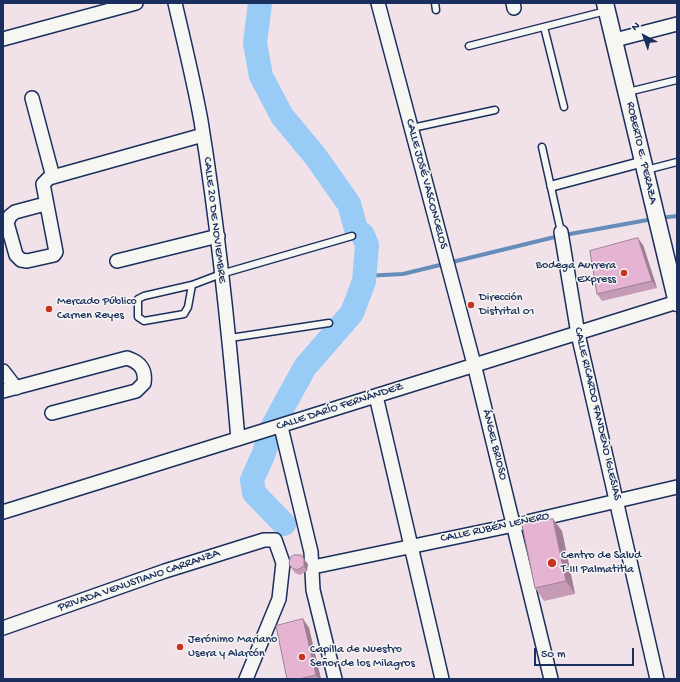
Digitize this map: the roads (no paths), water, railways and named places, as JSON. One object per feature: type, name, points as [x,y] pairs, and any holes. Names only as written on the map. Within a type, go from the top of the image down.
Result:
[{"type":"street","points":[[3,39],[111,7],[136,3]]},
{"type":"street","name":"CALLE 20 DE NOVIEMBRE","points":[[175,3],[203,135],[218,236],[221,274],[244,438]]},
{"type":"street","name":"CALLE JOSÉ VASCONCELOS","points":[[378,3],[474,364]]},
{"type":"street","name":"ROBERTO E. PERAZA","points":[[606,7],[628,92],[643,166],[677,302]]},
{"type":"street","points":[[615,40],[677,24]]},
{"type":"street","points":[[32,98],[53,177]]},
{"type":"street","points":[[45,204],[15,212],[10,216],[6,223],[16,255],[21,260],[27,261],[54,255],[56,252],[45,204],[43,184],[53,177],[203,135]]},
{"type":"street","points":[[552,186],[643,166]]},
{"type":"street","name":"CALLE RICARDO FANDEÑO IGLESIAS","points":[[561,235],[578,334],[657,679]]},
{"type":"street","points":[[117,261],[218,236]]},
{"type":"street","name":"CALLE DARÍO FERNÁNDEZ","points":[[3,512],[677,302]]},
{"type":"street","points":[[3,391],[127,358],[135,361],[144,369],[144,383],[136,391],[52,413]]},
{"type":"street","name":"ÁNGEL BRIOSO","points":[[474,364],[551,679]]},
{"type":"street","points":[[3,371],[16,388]]},
{"type":"street","points":[[376,396],[442,679]]},
{"type":"street","points":[[281,426],[311,552],[313,567],[313,590],[335,679]]},
{"type":"street","name":"CALLE RUBÉN LEÑERO","points":[[313,567],[514,525],[677,487]]},
{"type":"street","name":"PRIVADA VENUSTIANO CARRANZA","points":[[3,628],[165,571],[264,540],[275,540],[283,563],[279,599],[246,679]]},
{"type":"lane","points":[[469,46],[544,27],[606,7]]},
{"type":"lane","points":[[544,27],[564,108]]},
{"type":"lane","points":[[628,92],[677,80]]},
{"type":"lane","points":[[412,128],[495,110]]},
{"type":"lane","name":"CALLE RICARDO FANDEÑO IGLESIAS","points":[[542,147],[552,186],[561,235]]},
{"type":"lane","points":[[643,166],[677,162]]},
{"type":"lane","points":[[192,285],[188,307],[184,314],[144,321],[138,317],[138,299],[192,285],[221,274],[352,236]]},
{"type":"lane","points":[[230,338],[329,323]]},
{"type":"waterway","points":[[260,3],[255,43],[261,76],[282,116],[316,157],[349,204],[356,229],[363,235],[367,245],[364,281],[352,313],[305,367],[271,429],[264,453],[252,480],[254,493],[284,524]]},
{"type":"waterway","points":[[660,218],[677,216]]},
{"type":"waterway","points":[[364,276],[403,274],[559,236],[653,219]]},
{"type":"place","name":"Bodega Aurrera Express","points":[[624,273]]},
{"type":"place","name":"Dirección Distrital 01","points":[[471,305]]},
{"type":"place","name":"Mercado Público Carnen Reyes","points":[[49,309]]},
{"type":"place","name":"Centro de Salud T-III Palmatitla","points":[[552,563]]},
{"type":"place","name":"Jerónimo Mariano Usera y Alarcón","points":[[180,647]]},
{"type":"place","name":"Capilla de Nuestro Señor de los Milagros","points":[[302,657]]}]
